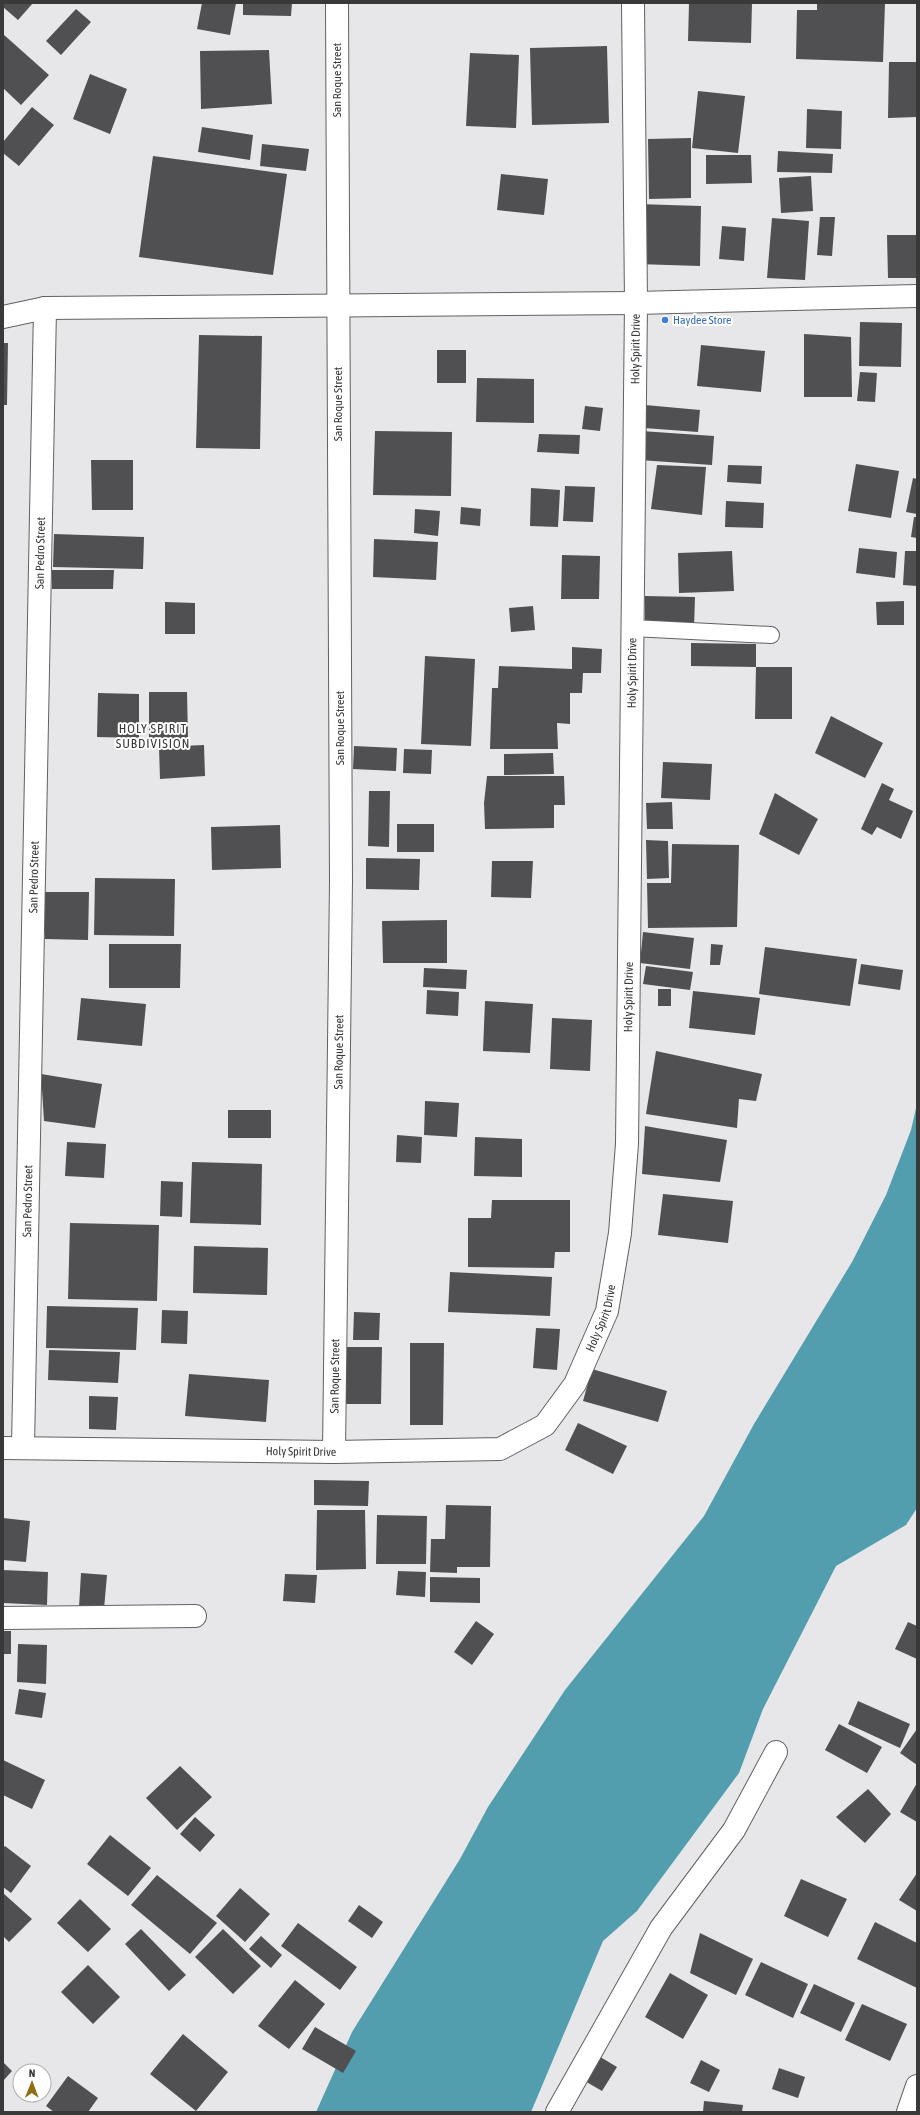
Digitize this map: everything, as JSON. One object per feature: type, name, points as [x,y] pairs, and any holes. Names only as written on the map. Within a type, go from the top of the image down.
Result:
[{"type":"street","name":"San Roque Street","points":[[334,1452],[341,881],[337,304],[337,3]]},
{"type":"street","name":"Holy Spirit Drive","points":[[13,1448],[334,1452],[500,1449],[545,1425],[575,1384],[607,1310],[620,1233],[627,1144],[636,303],[633,3]]},
{"type":"street","points":[[3,317],[45,308],[337,304],[636,303],[917,296]]},
{"type":"street","name":"San Pedro Street","points":[[13,1448],[45,308]]},
{"type":"street","points":[[3,1618],[195,1616]]},
{"type":"street","points":[[556,2112],[661,1928],[734,1830],[776,1752]]},
{"type":"street","points":[[908,2112],[917,2086]]},
{"type":"lane","points":[[632,628],[771,634]]},
{"type":"water","points":[[917,1104],[917,1508],[906,1525],[836,1566],[763,1709],[739,1773],[637,1911],[603,1941],[531,2112],[316,2112],[352,2032],[460,1859],[488,1807],[565,1690],[704,1516],[754,1424],[852,1262],[886,1195],[911,1130]]},
{"type":"building","points":[[3,3],[33,3],[18,20],[3,7]]},
{"type":"building","points":[[202,3],[236,3],[230,35],[197,29]]},
{"type":"building","points":[[243,3],[292,3],[291,16],[243,15]]},
{"type":"building","points":[[689,3],[752,3],[751,43],[688,41]]},
{"type":"building","points":[[817,3],[885,3],[883,62],[796,59],[797,10],[817,10]]},
{"type":"building","points":[[76,9],[91,22],[61,55],[46,41]]},
{"type":"building","points":[[3,34],[49,75],[21,105],[3,88]]},
{"type":"building","points":[[607,46],[609,123],[532,125],[530,48]]},
{"type":"building","points":[[269,50],[272,104],[201,109],[200,51]]},
{"type":"building","points":[[470,53],[519,55],[516,128],[466,126]]},
{"type":"building","points":[[889,62],[917,62],[917,117],[888,118]]},
{"type":"building","points":[[90,74],[127,89],[110,134],[73,119]]},
{"type":"building","points":[[698,91],[745,96],[738,153],[692,148]]},
{"type":"building","points":[[32,107],[54,125],[19,166],[3,153],[3,142]]},
{"type":"building","points":[[807,109],[842,111],[841,149],[806,148]]},
{"type":"building","points":[[202,127],[253,135],[250,160],[198,152]]},
{"type":"building","points":[[691,138],[691,198],[649,199],[648,139]]},
{"type":"building","points":[[262,144],[309,149],[306,171],[260,166]]},
{"type":"building","points":[[778,151],[833,154],[832,173],[777,172]]},
{"type":"building","points":[[706,155],[751,155],[752,183],[706,184]]},
{"type":"building","points":[[153,156],[287,174],[273,275],[139,257]]},
{"type":"building","points":[[501,174],[548,179],[544,215],[497,210]]},
{"type":"building","points":[[811,176],[813,211],[781,213],[779,178]]},
{"type":"building","points":[[637,204],[701,206],[700,266],[636,264]]},
{"type":"building","points":[[820,217],[835,217],[832,256],[817,255]]},
{"type":"building","points":[[772,218],[809,221],[805,280],[767,278]]},
{"type":"building","points":[[722,226],[746,228],[744,261],[719,259]]},
{"type":"building","points":[[887,235],[917,235],[917,278],[888,278]]},
{"type":"building","points":[[860,322],[902,323],[901,367],[859,366]]},
{"type":"building","points":[[804,334],[851,337],[852,397],[804,397]]},
{"type":"building","points":[[199,335],[262,336],[260,449],[196,448]]},
{"type":"building","points":[[3,343],[8,343],[7,405],[3,405]]},
{"type":"building","points":[[701,345],[765,351],[761,392],[697,386]]},
{"type":"building","points":[[437,350],[466,350],[466,383],[437,383]]},
{"type":"building","points":[[860,372],[877,373],[875,402],[857,401]]},
{"type":"building","points":[[477,378],[534,379],[534,423],[476,422]]},
{"type":"building","points":[[645,405],[700,410],[698,432],[644,428]]},
{"type":"building","points":[[585,406],[603,408],[600,431],[582,429]]},
{"type":"building","points":[[375,431],[452,432],[451,496],[373,495]]},
{"type":"building","points":[[641,431],[714,436],[712,465],[639,460]]},
{"type":"building","points":[[539,434],[580,435],[579,454],[537,452]]},
{"type":"building","points":[[91,460],[133,460],[133,510],[92,510]]},
{"type":"building","points":[[856,464],[899,471],[891,518],[848,511]]},
{"type":"building","points":[[657,465],[706,467],[702,515],[651,509]]},
{"type":"building","points":[[728,465],[762,466],[761,484],[727,482]]},
{"type":"building","points":[[913,478],[917,479],[917,514],[906,512]]},
{"type":"building","points":[[565,486],[595,487],[593,522],[563,521]]},
{"type":"building","points":[[531,488],[560,490],[558,527],[530,526]]},
{"type":"building","points":[[726,501],[764,503],[763,528],[725,527]]},
{"type":"building","points":[[461,507],[481,509],[480,526],[460,524]]},
{"type":"building","points":[[415,509],[440,511],[438,536],[414,533]]},
{"type":"building","points":[[914,517],[917,517],[917,538],[911,537]]},
{"type":"building","points":[[54,534],[144,537],[143,569],[53,567]]},
{"type":"building","points":[[374,539],[438,542],[436,580],[373,577]]},
{"type":"building","points":[[859,548],[897,552],[895,578],[856,573]]},
{"type":"building","points":[[732,551],[734,591],[679,593],[678,553]]},
{"type":"building","points":[[905,551],[917,551],[917,586],[903,585]]},
{"type":"building","points":[[562,555],[600,556],[599,599],[561,599]]},
{"type":"building","points":[[52,570],[114,570],[113,589],[52,589]]},
{"type":"building","points":[[645,596],[695,597],[694,628],[645,627]]},
{"type":"building","points":[[904,601],[904,625],[877,625],[876,602]]},
{"type":"building","points":[[165,602],[195,603],[195,634],[165,634]]},
{"type":"building","points":[[533,606],[535,630],[511,632],[509,608]]},
{"type":"building","points":[[691,643],[756,644],[756,667],[691,666]]},
{"type":"building","points":[[572,647],[602,649],[601,673],[583,673],[582,693],[570,693],[570,724],[557,723],[558,749],[490,749],[492,688],[498,688],[499,666],[572,669]]},
{"type":"building","points":[[425,656],[475,659],[471,746],[421,744]]},
{"type":"building","points":[[756,667],[792,667],[792,719],[755,719]]},
{"type":"building","points":[[149,692],[187,692],[188,739],[149,739]]},
{"type":"building","points":[[98,693],[139,694],[139,738],[97,737]]},
{"type":"building","points":[[831,716],[883,743],[865,778],[815,753]]},
{"type":"building","points":[[204,745],[205,776],[160,779],[159,747]]},
{"type":"building","points":[[354,746],[397,748],[396,771],[353,769]]},
{"type":"building","points":[[404,749],[432,750],[431,774],[403,773]]},
{"type":"building","points":[[553,753],[554,774],[504,775],[504,754]]},
{"type":"building","points":[[663,762],[712,764],[710,800],[661,798]]},
{"type":"building","points":[[487,776],[564,776],[565,805],[554,805],[554,828],[485,829],[484,803]]},
{"type":"building","points":[[882,783],[894,789],[889,800],[913,811],[901,839],[877,827],[872,835],[861,829]]},
{"type":"building","points":[[369,791],[390,791],[389,847],[368,846]]},
{"type":"building","points":[[775,793],[818,819],[799,855],[759,834]]},
{"type":"building","points":[[672,802],[673,829],[647,829],[646,803]]},
{"type":"building","points":[[397,824],[434,824],[434,852],[397,852]]},
{"type":"building","points":[[280,825],[281,868],[212,870],[211,827]]},
{"type":"building","points":[[646,840],[668,841],[669,878],[647,879]]},
{"type":"building","points":[[672,844],[739,845],[737,927],[648,928],[647,883],[671,883]]},
{"type":"building","points":[[366,858],[420,859],[419,890],[366,889]]},
{"type":"building","points":[[492,861],[533,861],[531,898],[491,897]]},
{"type":"building","points":[[95,878],[175,879],[174,936],[94,935]]},
{"type":"building","points":[[45,892],[89,892],[88,940],[45,939]]},
{"type":"building","points":[[447,920],[447,963],[383,963],[382,921]]},
{"type":"building","points":[[643,932],[694,938],[690,969],[640,963]]},
{"type":"building","points":[[109,944],[181,944],[180,988],[109,988]]},
{"type":"building","points":[[711,944],[723,945],[720,965],[710,965]]},
{"type":"building","points":[[765,947],[857,959],[850,1006],[759,994]]},
{"type":"building","points":[[861,964],[903,970],[900,990],[858,984]]},
{"type":"building","points":[[646,966],[693,972],[690,990],[643,984]]},
{"type":"building","points":[[424,968],[467,970],[466,989],[423,987]]},
{"type":"building","points":[[658,989],[671,989],[671,1006],[658,1006]]},
{"type":"building","points":[[427,990],[459,992],[458,1016],[426,1014]]},
{"type":"building","points":[[693,991],[760,998],[755,1035],[689,1028]]},
{"type":"building","points":[[81,998],[146,1004],[142,1046],[77,1040]]},
{"type":"building","points":[[485,1001],[533,1004],[530,1053],[483,1051]]},
{"type":"building","points":[[552,1018],[592,1020],[590,1071],[550,1069]]},
{"type":"building","points":[[656,1051],[762,1074],[756,1101],[739,1099],[737,1128],[646,1114]]},
{"type":"building","points":[[41,1074],[102,1084],[95,1128],[44,1121]]},
{"type":"building","points":[[425,1101],[459,1103],[457,1137],[424,1135]]},
{"type":"building","points":[[228,1110],[271,1110],[271,1138],[228,1138]]},
{"type":"building","points":[[645,1126],[727,1140],[720,1182],[642,1174]]},
{"type":"building","points":[[397,1135],[422,1137],[421,1163],[396,1162]]},
{"type":"building","points":[[475,1137],[522,1139],[522,1177],[474,1176]]},
{"type":"building","points":[[67,1142],[106,1144],[104,1178],[65,1176]]},
{"type":"building","points":[[192,1162],[262,1164],[261,1225],[190,1223]]},
{"type":"building","points":[[161,1181],[183,1182],[182,1217],[160,1216]]},
{"type":"building","points":[[663,1194],[733,1201],[728,1243],[658,1235]]},
{"type":"building","points":[[492,1200],[570,1200],[570,1252],[555,1252],[554,1268],[468,1267],[468,1218],[491,1218]]},
{"type":"building","points":[[70,1223],[159,1225],[157,1301],[68,1299]]},
{"type":"building","points":[[194,1246],[268,1248],[267,1295],[193,1293]]},
{"type":"building","points":[[450,1272],[552,1277],[550,1316],[448,1312]]},
{"type":"building","points":[[47,1306],[138,1308],[136,1350],[46,1348]]},
{"type":"building","points":[[162,1310],[188,1311],[187,1344],[161,1343]]},
{"type":"building","points":[[354,1312],[380,1313],[379,1340],[353,1340]]},
{"type":"building","points":[[536,1328],[560,1329],[557,1370],[533,1368]]},
{"type":"building","points":[[410,1343],[444,1343],[443,1425],[410,1425]]},
{"type":"building","points":[[346,1347],[382,1347],[381,1404],[345,1404]]},
{"type":"building","points":[[49,1350],[120,1352],[118,1383],[48,1380]]},
{"type":"building","points":[[592,1369],[667,1391],[658,1422],[583,1401]]},
{"type":"building","points":[[189,1374],[269,1380],[266,1422],[185,1416]]},
{"type":"building","points":[[89,1396],[118,1397],[116,1430],[89,1429]]},
{"type":"building","points":[[578,1423],[627,1446],[613,1474],[565,1450]]},
{"type":"building","points":[[314,1480],[369,1481],[368,1506],[314,1505]]},
{"type":"building","points":[[446,1505],[491,1506],[490,1567],[457,1567],[457,1573],[430,1572],[431,1539],[445,1539]]},
{"type":"building","points":[[317,1510],[365,1510],[366,1569],[316,1570]]},
{"type":"building","points":[[377,1515],[427,1516],[426,1564],[376,1564]]},
{"type":"building","points":[[3,1518],[30,1521],[26,1562],[3,1560]]},
{"type":"building","points":[[3,1570],[48,1572],[47,1605],[3,1603]]},
{"type":"building","points":[[398,1571],[426,1572],[425,1597],[396,1595]]},
{"type":"building","points":[[81,1573],[107,1575],[104,1609],[79,1607]]},
{"type":"building","points":[[285,1574],[317,1575],[315,1603],[283,1601]]},
{"type":"building","points":[[430,1577],[480,1578],[480,1603],[430,1602]]},
{"type":"building","points":[[476,1621],[494,1634],[472,1665],[454,1652]]},
{"type":"building","points":[[908,1622],[917,1626],[917,1659],[895,1649]]},
{"type":"building","points":[[3,1631],[11,1631],[11,1654],[3,1654]]},
{"type":"building","points":[[18,1644],[47,1645],[46,1684],[17,1682]]},
{"type":"building","points":[[19,1689],[46,1693],[42,1718],[15,1714]]},
{"type":"building","points":[[858,1701],[910,1724],[900,1748],[848,1724]]},
{"type":"building","points":[[839,1724],[882,1747],[867,1773],[825,1750]]},
{"type":"building","points":[[917,1729],[917,1765],[900,1753]]},
{"type":"building","points":[[3,1760],[45,1780],[32,1809],[3,1795]]},
{"type":"building","points":[[180,1766],[212,1797],[177,1830],[146,1798]]},
{"type":"building","points":[[917,1783],[917,1822],[900,1812]]},
{"type":"building","points":[[868,1789],[891,1814],[865,1843],[836,1817]]},
{"type":"building","points":[[195,1817],[215,1835],[200,1852],[180,1834]]},
{"type":"building","points":[[110,1835],[151,1868],[128,1896],[87,1864]]},
{"type":"building","points":[[5,1846],[31,1866],[11,1893],[3,1887],[3,1848]]},
{"type":"building","points":[[917,1873],[917,1911],[899,1900]]},
{"type":"building","points":[[157,1875],[217,1923],[190,1954],[131,1905]]},
{"type":"building","points":[[801,1879],[847,1899],[828,1937],[784,1916]]},
{"type":"building","points":[[240,1888],[270,1914],[245,1942],[216,1916]]},
{"type":"building","points":[[3,1893],[32,1919],[9,1942],[3,1936]]},
{"type":"building","points":[[80,1899],[111,1929],[88,1952],[57,1923]]},
{"type":"building","points":[[359,1905],[383,1922],[372,1938],[348,1921]]},
{"type":"building","points":[[875,1922],[917,1943],[917,1988],[857,1959]]},
{"type":"building","points":[[298,1923],[357,1967],[340,1990],[281,1946]]},
{"type":"building","points":[[141,1929],[186,1975],[169,1991],[125,1944]]},
{"type":"building","points":[[223,1929],[261,1966],[233,1994],[195,1957]]},
{"type":"building","points":[[700,1933],[753,1959],[736,1995],[690,1973]]},
{"type":"building","points":[[261,1936],[282,1955],[271,1968],[249,1949]]},
{"type":"building","points":[[761,1962],[808,1984],[793,2018],[745,1995]]},
{"type":"building","points":[[88,1965],[120,1997],[93,2024],[61,1992]]},
{"type":"building","points":[[670,1973],[708,1995],[683,2039],[645,2017]]},
{"type":"building","points":[[295,1980],[325,2004],[289,2049],[258,2026]]},
{"type":"building","points":[[814,1984],[855,2003],[841,2032],[800,2013]]},
{"type":"building","points":[[862,2004],[907,2024],[890,2061],[845,2040]]},
{"type":"building","points":[[315,2027],[356,2051],[343,2073],[302,2049]]},
{"type":"building","points":[[183,2034],[228,2072],[196,2111],[150,2074]]},
{"type":"building","points":[[597,2055],[617,2067],[602,2091],[583,2080]]},
{"type":"building","points":[[701,2060],[720,2070],[709,2092],[690,2083]]},
{"type":"building","points":[[3,2062],[12,2071],[3,2081]]},
{"type":"building","points":[[779,2068],[805,2077],[798,2098],[772,2089]]},
{"type":"building","points":[[68,2076],[98,2098],[88,2112],[54,2112],[46,2106],[48,2103],[52,2103],[52,2098]]},
{"type":"building","points":[[704,2101],[743,2105],[742,2112],[703,2112]]},
{"type":"place","name":"Haydee Store","points":[[665,320]]},
{"type":"district","name":"HOLY SPIRIT SUBDIVISION","points":[[153,736]]}]
